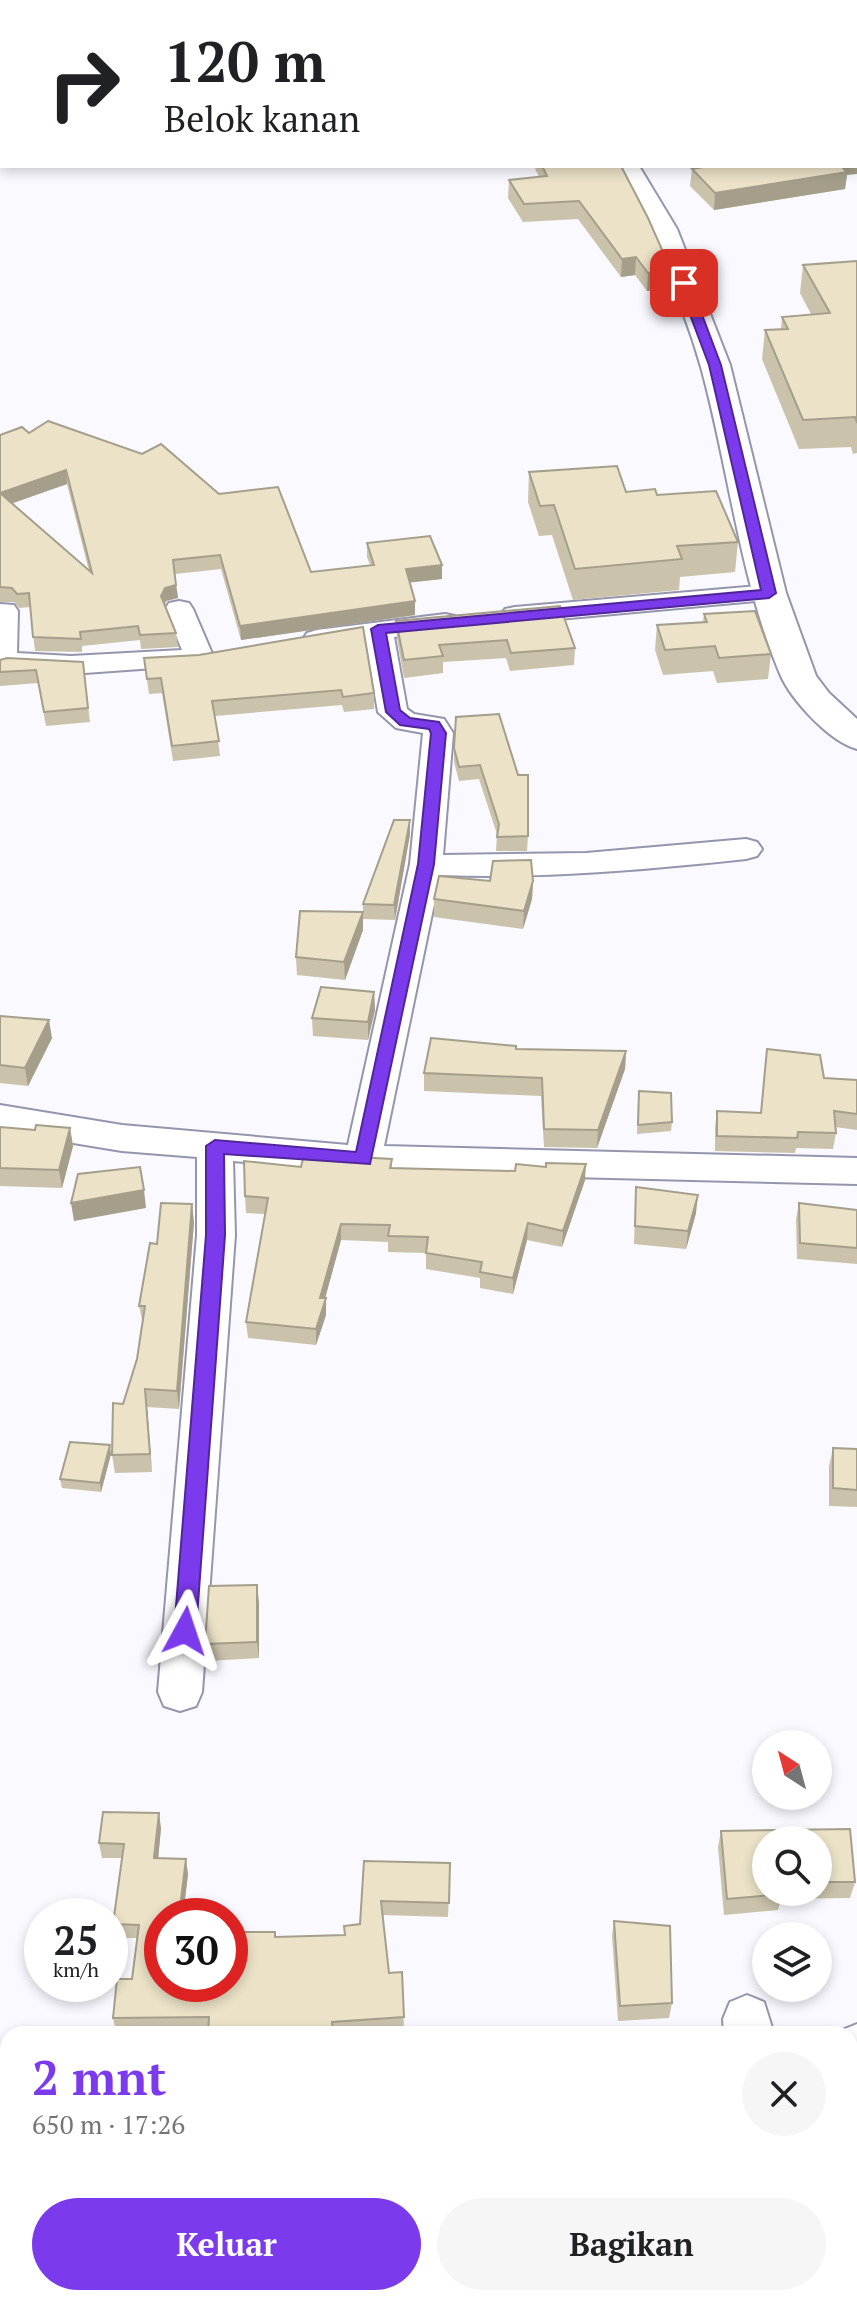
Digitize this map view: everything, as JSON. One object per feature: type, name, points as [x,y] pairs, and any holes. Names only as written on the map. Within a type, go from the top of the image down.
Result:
[{"type":"main road","points":[[627,168],[663,229],[715,365],[769,593],[799,677],[816,701],[857,738]]},
{"type":"street","points":[[289,644],[378,629],[769,593]]},
{"type":"street","points":[[179,609],[200,658]]},
{"type":"street","points":[[4,611],[1,661],[71,665],[200,658],[229,653]]},
{"type":"street","points":[[363,1159],[426,864],[438,733],[434,725],[406,722],[393,712],[378,629]]},
{"type":"street","points":[[426,864],[488,867],[573,865],[746,849]]},
{"type":"street","points":[[0,1118],[122,1138],[363,1159],[857,1171]]},
{"type":"street","points":[[180,1692],[216,1235],[215,1146]]},
{"type":"building","points":[[543,168],[622,168],[671,270],[648,273],[636,257],[622,259],[579,201],[524,204],[509,180],[547,176]]},
{"type":"building","points":[[843,168],[847,172],[715,193],[692,169]]},
{"type":"building","points":[[857,261],[857,423],[855,417],[803,420],[765,330],[788,329],[782,317],[830,313],[803,265]]},
{"type":"building","points":[[48,421],[142,454],[161,444],[219,494],[278,487],[311,572],[374,565],[367,543],[430,536],[442,565],[406,569],[415,601],[240,626],[220,555],[173,560],[176,585],[165,588],[161,596],[176,633],[140,635],[138,626],[80,632],[81,639],[33,637],[29,593],[17,594],[12,588],[0,587],[0,493],[0,435],[22,427],[29,433]],"holes":[[[66,470],[92,573],[0,493]]]},
{"type":"building","points":[[617,466],[626,492],[655,489],[657,495],[716,491],[738,542],[677,546],[682,559],[575,569],[554,505],[540,506],[529,472]]},
{"type":"building","points":[[560,606],[575,648],[511,653],[507,640],[439,645],[443,656],[404,660],[396,621]]},
{"type":"building","points":[[755,611],[771,654],[719,658],[715,646],[665,650],[657,625],[707,622],[704,614]]},
{"type":"building","points":[[363,627],[374,693],[343,697],[341,690],[212,701],[219,741],[172,746],[161,678],[147,679],[144,658],[199,655]]},
{"type":"building","points":[[0,660],[83,662],[88,708],[44,712],[36,670],[0,672]]},
{"type":"building","points":[[499,714],[518,775],[528,775],[528,836],[497,837],[499,824],[480,765],[459,767],[454,748],[456,717]]},
{"type":"building","points":[[394,820],[410,820],[394,905],[363,904]]},
{"type":"building","points":[[531,860],[533,881],[524,911],[434,899],[439,876],[490,881],[493,861]]},
{"type":"building","points":[[300,911],[363,912],[344,962],[296,957]]},
{"type":"building","points":[[321,987],[374,992],[368,1022],[312,1018]]},
{"type":"building","points":[[0,1016],[49,1020],[25,1068],[0,1065]]},
{"type":"building","points":[[431,1038],[516,1046],[516,1049],[626,1051],[598,1130],[544,1129],[542,1078],[424,1073]]},
{"type":"building","points":[[767,1049],[820,1055],[824,1078],[857,1080],[857,1114],[834,1111],[836,1133],[798,1132],[797,1138],[717,1136],[717,1111],[761,1113]]},
{"type":"building","points":[[639,1091],[671,1093],[672,1122],[638,1125]]},
{"type":"building","points":[[36,1125],[70,1128],[59,1170],[0,1168],[0,1127],[35,1130]]},
{"type":"building","points":[[304,1154],[392,1159],[390,1168],[515,1171],[516,1164],[546,1167],[546,1163],[586,1164],[563,1231],[528,1223],[513,1278],[480,1272],[482,1262],[426,1253],[428,1237],[388,1236],[390,1225],[341,1224],[320,1298],[326,1298],[316,1329],[246,1322],[268,1198],[245,1196],[244,1161],[301,1167]]},
{"type":"building","points":[[140,1167],[144,1190],[71,1203],[78,1174]]},
{"type":"building","points":[[636,1187],[698,1195],[688,1231],[635,1226]]},
{"type":"building","points":[[161,1203],[192,1204],[177,1391],[145,1389],[150,1454],[112,1455],[113,1403],[123,1404],[137,1359],[145,1306],[139,1306],[150,1243],[157,1244]]},
{"type":"building","points":[[799,1203],[857,1210],[857,1248],[800,1243]]},
{"type":"building","points":[[70,1442],[110,1445],[100,1483],[60,1479]]},
{"type":"building","points":[[833,1448],[857,1449],[857,1490],[833,1488]]},
{"type":"building","points":[[257,1585],[257,1642],[205,1644],[209,1586]]},
{"type":"building","points":[[103,1812],[159,1813],[154,1858],[186,1859],[181,1898],[144,1898],[144,2002],[248,2002],[248,1932],[275,1932],[275,1937],[345,1935],[344,1926],[360,1924],[364,1861],[450,1863],[449,1903],[381,1901],[389,1973],[402,1972],[404,2017],[332,2022],[332,2026],[208,2026],[209,2017],[113,2018],[115,2002],[128,2002],[128,1979],[132,1979],[139,1925],[128,1925],[128,1898],[117,1898],[124,1844],[99,1843]]},
{"type":"building","points":[[832,1829],[850,1829],[855,1882],[832,1882]]},
{"type":"building","points":[[721,1831],[752,1831],[752,1897],[727,1899]]},
{"type":"building","points":[[614,1921],[670,1926],[672,2003],[620,2006]]},
{"type":"route","points":[[185,1631],[216,1235],[215,1146],[363,1159],[426,864],[438,733],[434,725],[406,722],[393,712],[378,629],[769,593],[715,365],[684,283]]}]
